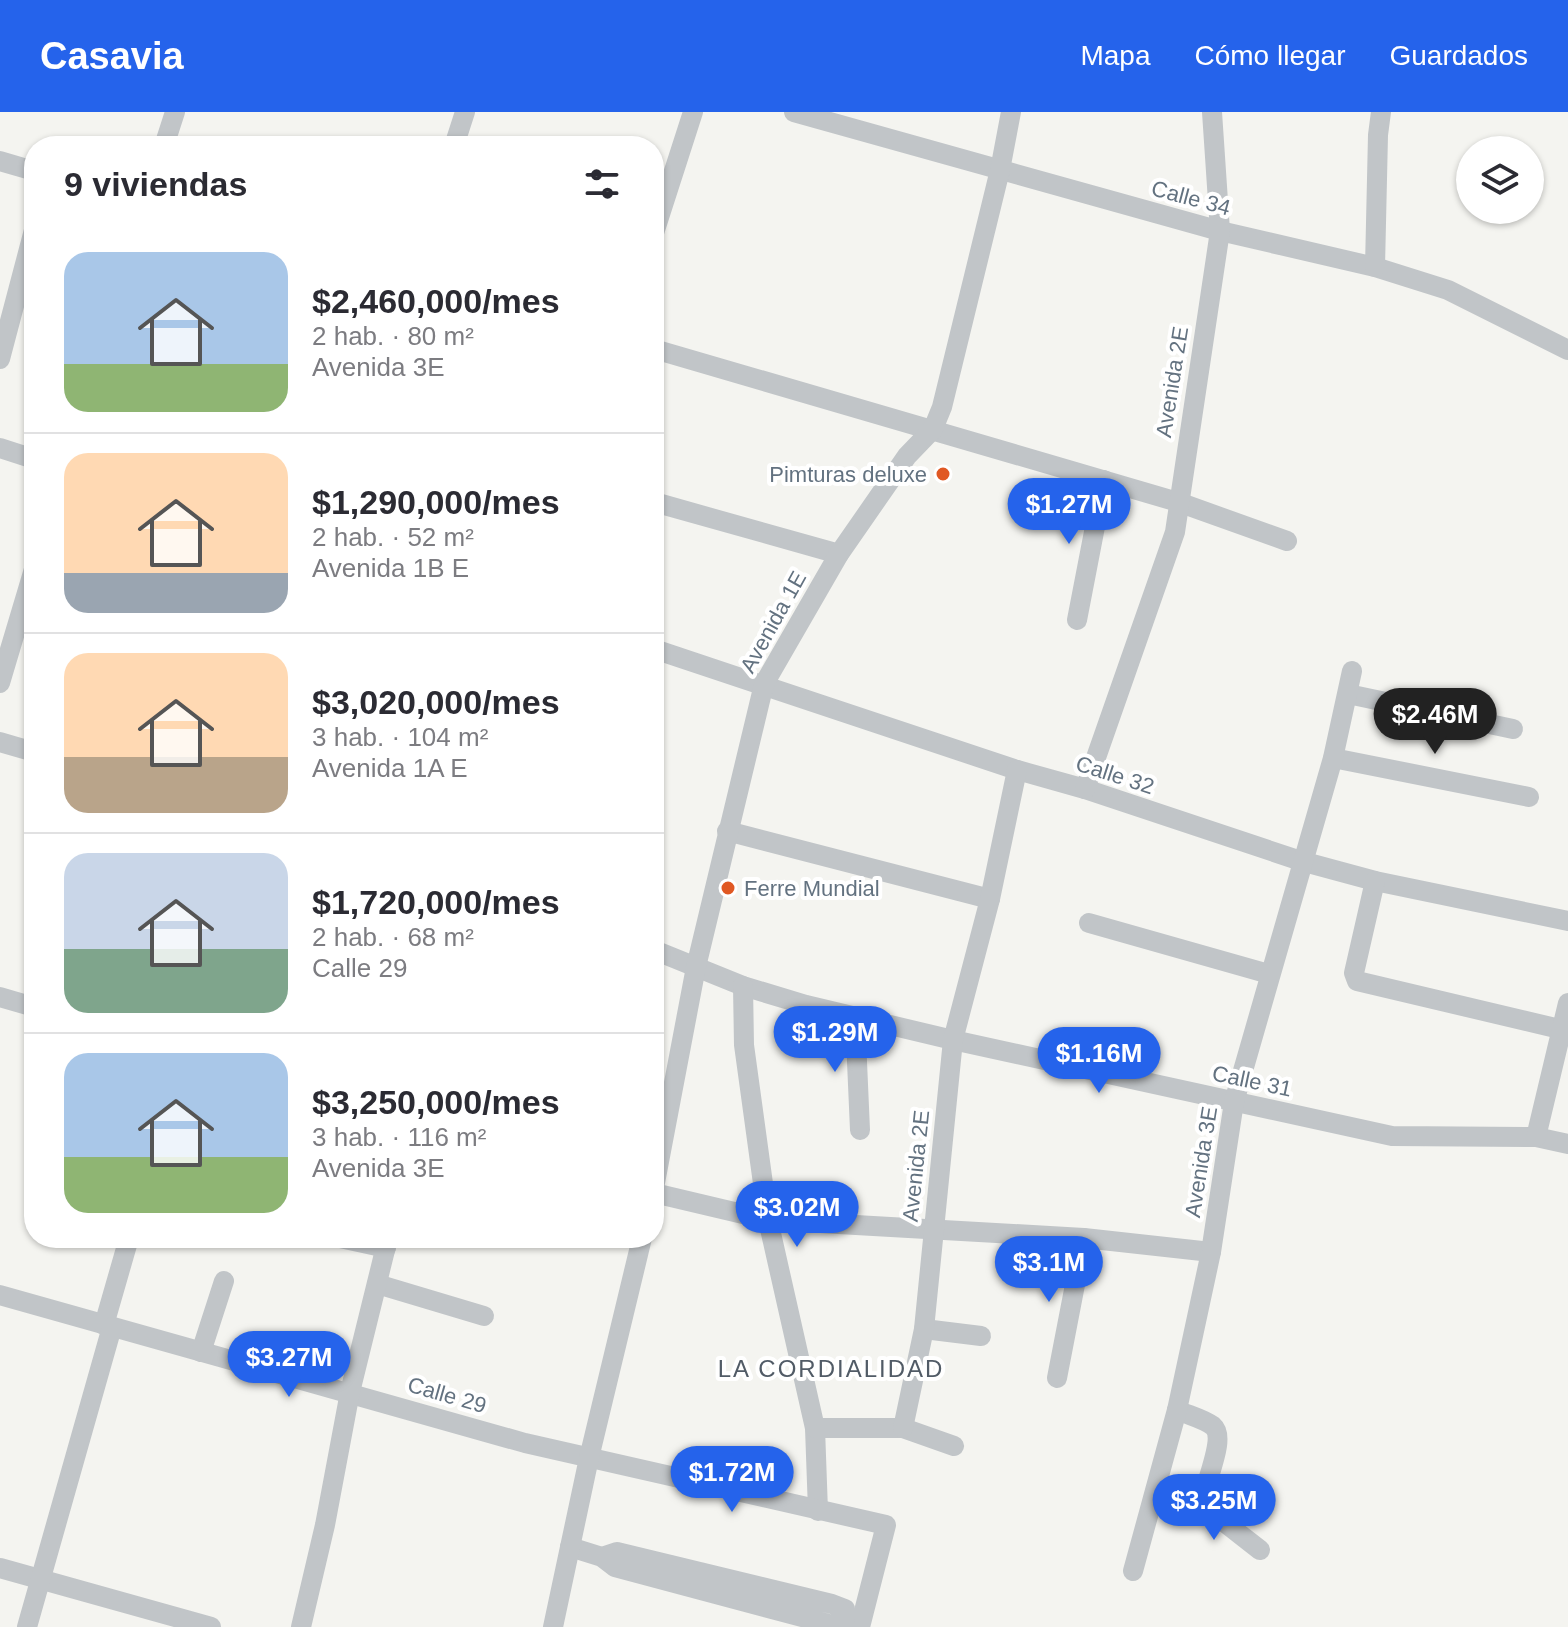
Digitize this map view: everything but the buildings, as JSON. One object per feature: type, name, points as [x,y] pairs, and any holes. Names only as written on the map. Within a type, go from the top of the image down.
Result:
[{"type":"street","points":[[167,136],[175,112]]},
{"type":"street","points":[[457,136],[465,112]]},
{"type":"street","points":[[664,202],[693,112]]},
{"type":"street","name":"Calle 34","points":[[794,112],[1220,231],[1375,267],[1448,290],[1568,350]]},
{"type":"street","name":"Avenida 1E","points":[[664,1138],[696,967],[764,684],[839,554],[907,456],[933,429],[942,407],[1000,170],[1011,112]]},
{"type":"street","name":"Avenida 2E","points":[[1085,789],[1175,532],[1220,231],[1212,112]]},
{"type":"street","points":[[1375,267],[1381,112]]},
{"type":"street","points":[[0,161],[24,168]]},
{"type":"street","points":[[0,359],[24,268]]},
{"type":"street","points":[[664,352],[1178,502],[1287,541]]},
{"type":"street","points":[[0,448],[24,456]]},
{"type":"street","points":[[1077,620],[1104,480]]},
{"type":"street","points":[[664,505],[839,554]]},
{"type":"street","points":[[0,683],[24,603]]},
{"type":"street","name":"Calle 32","points":[[664,652],[1301,861],[1375,881],[1568,921]]},
{"type":"street","name":"Avenida 3E","points":[[1133,1571],[1177,1410],[1211,1252],[1234,1102],[1333,758],[1352,671]]},
{"type":"street","points":[[1348,694],[1513,729]]},
{"type":"street","points":[[0,742],[24,749]]},
{"type":"street","points":[[1333,758],[1529,797]]},
{"type":"street","name":"Avenida 2E","points":[[903,1428],[924,1329],[953,1040],[990,899],[1017,770]]},
{"type":"street","points":[[727,831],[990,899]]},
{"type":"street","points":[[1375,881],[1354,973],[1357,981],[1564,1030]]},
{"type":"street","points":[[1089,923],[1269,974]]},
{"type":"street","name":"Calle 31","points":[[664,954],[743,986],[806,1005],[1392,1136],[1536,1137],[1568,1144]]},
{"type":"street","points":[[743,986],[744,1045],[768,1220],[815,1428],[818,1511]]},
{"type":"street","points":[[0,997],[24,1004]]},
{"type":"street","points":[[1536,1137],[1568,1003]]},
{"type":"street","points":[[855,1016],[860,1130]]},
{"type":"street","points":[[664,1194],[768,1220],[1084,1238],[1211,1252]]},
{"type":"street","points":[[1057,1378],[1084,1238]]},
{"type":"street","points":[[27,1627],[127,1248]]},
{"type":"street","points":[[301,1627],[325,1525],[350,1392],[386,1248]]},
{"type":"street","points":[[553,1627],[589,1458],[640,1248]]},
{"type":"street","points":[[201,1352],[224,1281]]},
{"type":"street","points":[[377,1284],[484,1316]]},
{"type":"street","name":"Calle 29","points":[[0,1295],[525,1443],[886,1525],[860,1627]]},
{"type":"street","points":[[924,1329],[981,1336]]},
{"type":"street","points":[[1177,1410],[1214,1427],[1219,1435],[1203,1501],[1210,1511],[1260,1550]]},
{"type":"street","points":[[815,1428],[903,1428],[954,1446]]},
{"type":"street","points":[[570,1547],[602,1557],[615,1567],[832,1625],[842,1624],[845,1619],[845,1609],[832,1604],[617,1552],[602,1557]]},
{"type":"street","points":[[0,1568],[211,1627]]},
{"type":"place","name":"Pimturas deluxe","points":[[943,474]]},
{"type":"place","name":"Ferre Mundial","points":[[728,888]]},
{"type":"district","name":"LA CORDIALIDAD","points":[[831,1368]]}]
